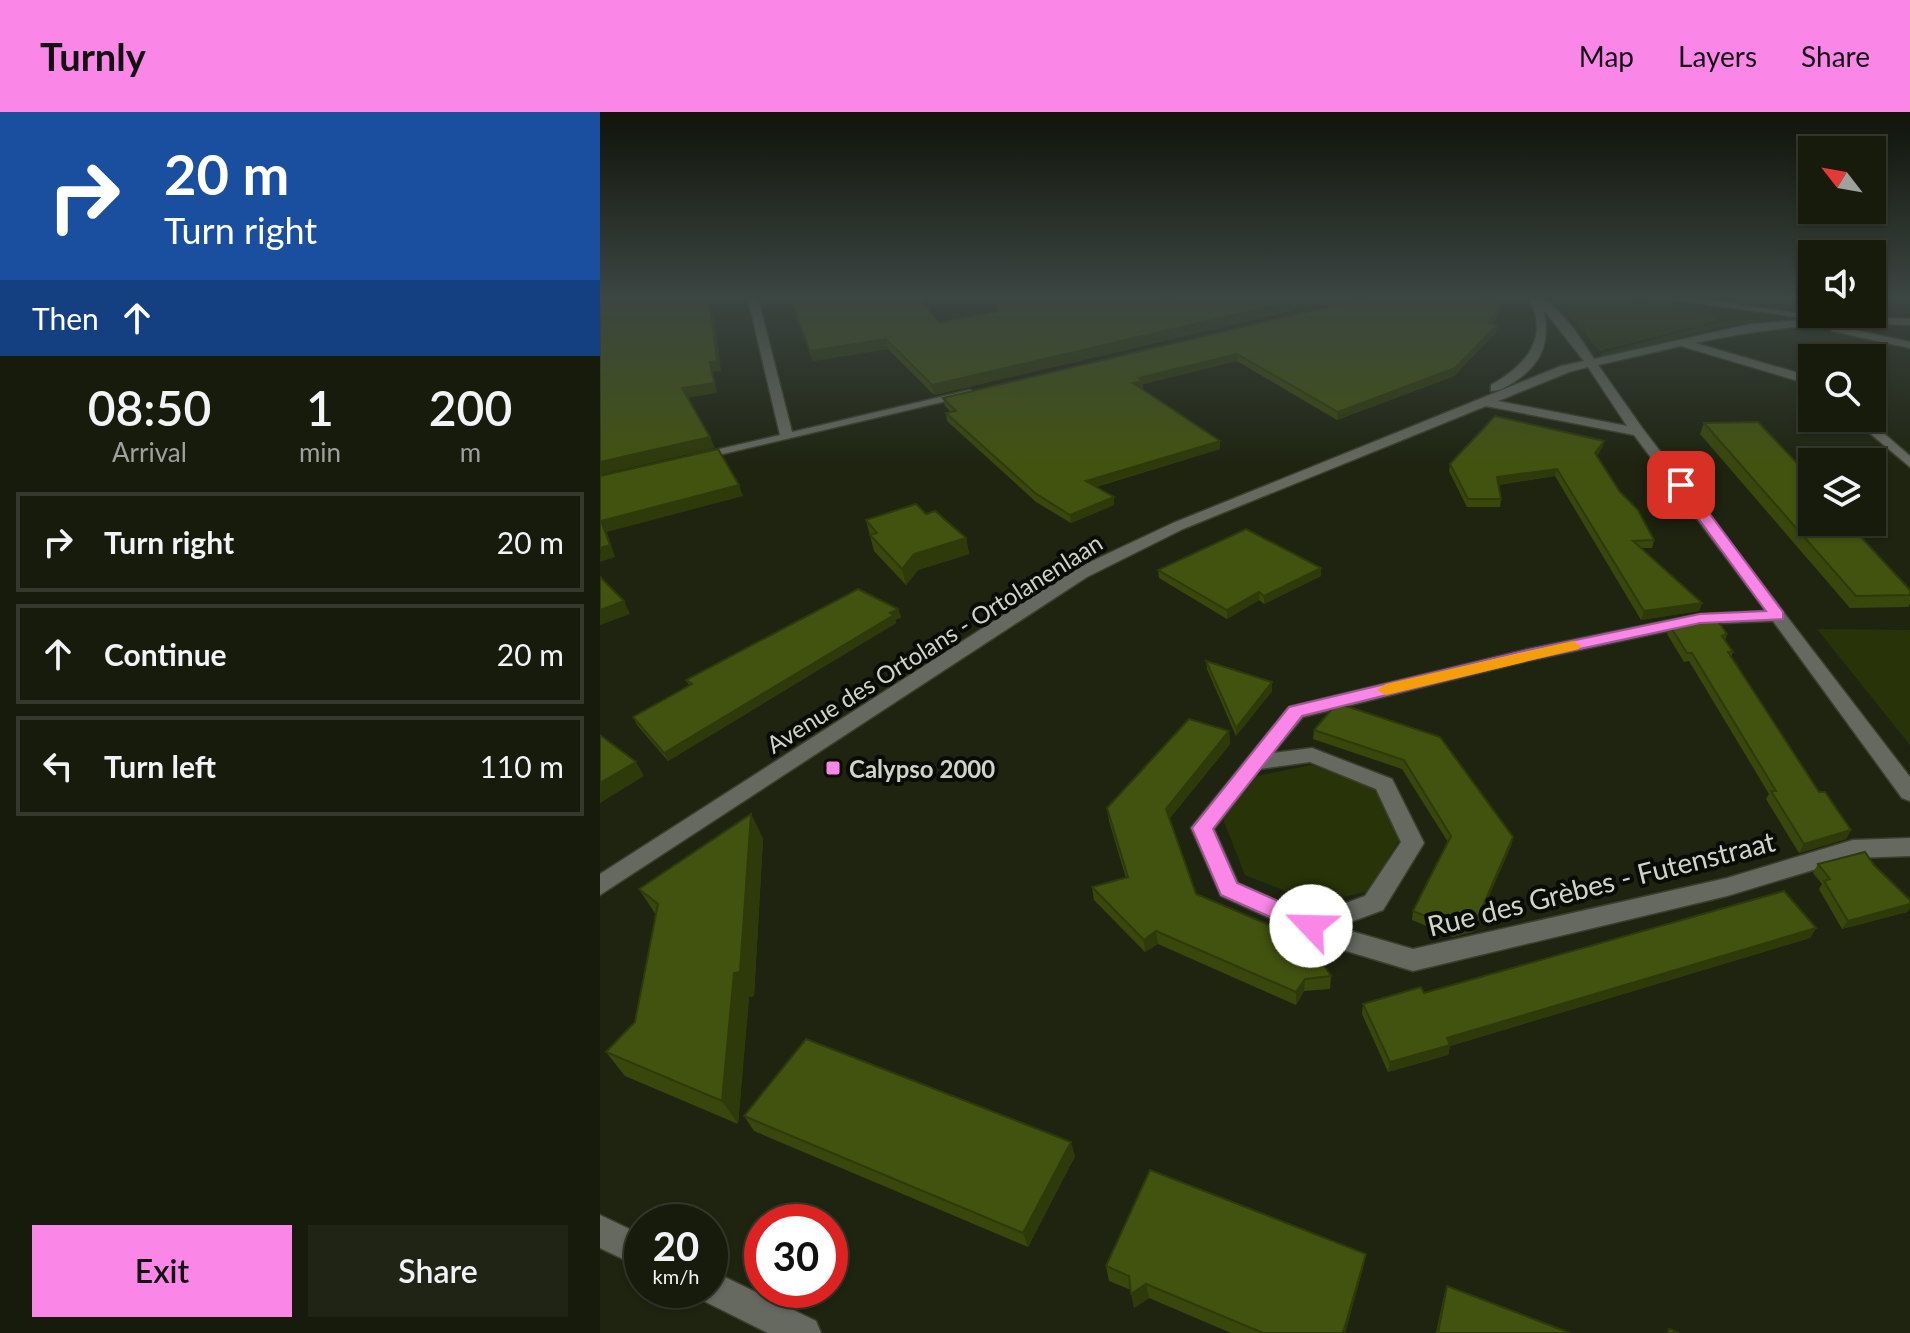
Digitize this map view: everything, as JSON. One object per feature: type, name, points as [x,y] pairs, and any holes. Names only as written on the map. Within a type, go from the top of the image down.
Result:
[{"type":"street","points":[[766,352],[787,437]]},
{"type":"street","name":"Avenue des Ortolans - Ortolanenlaan","points":[[1485,400],[1489,392],[1509,381],[1544,352]]},
{"type":"street","points":[[1567,352],[1586,356]]},
{"type":"street","points":[[1583,352],[1638,432],[1681,485],[1910,793]]},
{"type":"street","name":"Avenue des Ortolans - Ortolanenlaan","points":[[600,886],[1081,573],[1178,526],[1565,369],[1586,356],[1616,352]]},
{"type":"street","points":[[1713,352],[1798,377]]},
{"type":"street","points":[[673,464],[986,390]]},
{"type":"street","points":[[1485,400],[1638,432]]},
{"type":"street","points":[[1874,432],[1910,463]]},
{"type":"street","points":[[1254,763],[1312,755],[1384,784],[1413,843],[1374,903],[1311,926],[1229,889],[1202,828],[1254,763],[1296,712],[1528,655],[1700,619],[1777,616]]},
{"type":"street","name":"Rue des Grèbes - Futenstraat","points":[[1311,926],[1393,957],[1413,960],[1727,887],[1853,849],[1910,847]]},
{"type":"street","points":[[600,1231],[624,1243]]},
{"type":"street","points":[[728,1295],[804,1333]]},
{"type":"green space","points":[[1606,352],[1627,352],[1616,355],[1602,353]]},
{"type":"green space","points":[[1817,629],[1910,630],[1910,745]]},
{"type":"green space","points":[[1311,765],[1372,786],[1402,835],[1370,891],[1316,903],[1245,875],[1223,819],[1253,777]]},
{"type":"building","points":[[600,352],[716,352],[717,361],[710,362],[714,383],[682,388],[710,437],[600,462]]},
{"type":"building","points":[[899,352],[1074,352],[932,385]]},
{"type":"building","points":[[1137,352],[1471,352],[1455,368],[1338,412],[1237,354],[1139,378],[1143,381],[1133,383],[1220,441],[1086,481],[1114,497],[1070,515],[1035,493],[946,413],[956,411],[943,398]]},
{"type":"building","points":[[1495,416],[1604,441],[1595,453],[1620,492],[1638,510],[1654,540],[1633,541],[1702,603],[1644,611],[1557,469],[1497,477],[1501,499],[1468,499],[1450,464]]},
{"type":"building","points":[[1758,422],[1798,464],[1798,530],[1704,423]]},
{"type":"building","points":[[718,449],[739,485],[601,521],[610,545],[600,548],[600,476]]},
{"type":"building","points":[[916,504],[926,514],[935,511],[966,538],[914,554],[902,569],[870,535],[877,533],[866,520]]},
{"type":"building","points":[[1246,529],[1321,568],[1264,596],[1259,592],[1227,610],[1158,570]]},
{"type":"building","points":[[1803,536],[1860,536],[1910,590],[1910,595],[1856,596]]},
{"type":"building","points":[[600,577],[624,601],[600,610]]},
{"type":"building","points":[[858,589],[898,609],[890,613],[894,615],[664,753],[633,717],[692,684],[686,680]]},
{"type":"building","points":[[1716,618],[1727,634],[1722,636],[1733,652],[1728,652],[1819,792],[1825,792],[1851,830],[1804,844],[1771,791],[1776,791],[1692,653],[1687,653],[1670,626]]},
{"type":"building","points":[[1206,661],[1272,682],[1236,728]]},
{"type":"building","points":[[1337,703],[1440,737],[1513,837],[1475,924],[1455,928],[1413,911],[1451,836],[1404,760],[1314,730]]},
{"type":"building","points":[[1189,719],[1229,731],[1166,809],[1196,894],[1324,948],[1318,956],[1331,976],[1305,979],[1296,992],[1156,931],[1144,940],[1092,887],[1128,877],[1107,808]]},
{"type":"building","points":[[600,735],[636,762],[600,783]]},
{"type":"building","points":[[751,814],[740,972],[734,973],[722,1101],[606,1052],[635,1022],[658,904],[639,889]]},
{"type":"building","points":[[1865,852],[1910,900],[1910,904],[1848,921],[1824,881],[1830,879],[1818,864]]},
{"type":"building","points":[[1784,891],[1816,928],[1447,1038],[1450,1045],[1390,1062],[1363,1004],[1421,987],[1424,993]]},
{"type":"building","points":[[806,1039],[1071,1142],[1023,1233],[744,1116]]},
{"type":"building","points":[[1150,1170],[1366,1254],[1343,1333],[1263,1333],[1146,1284],[1131,1294],[1129,1276],[1106,1266]]},
{"type":"building","points":[[1447,1286],[1570,1333],[1438,1333]]},
{"type":"slow traffic","points":[[1386,690],[1573,646]]},
{"type":"place","name":"Calypso 2000","points":[[833,768]]},
{"type":"route","points":[[1311,926],[1229,889],[1202,828],[1296,712],[1528,655],[1700,619],[1777,616],[1681,485]]}]
